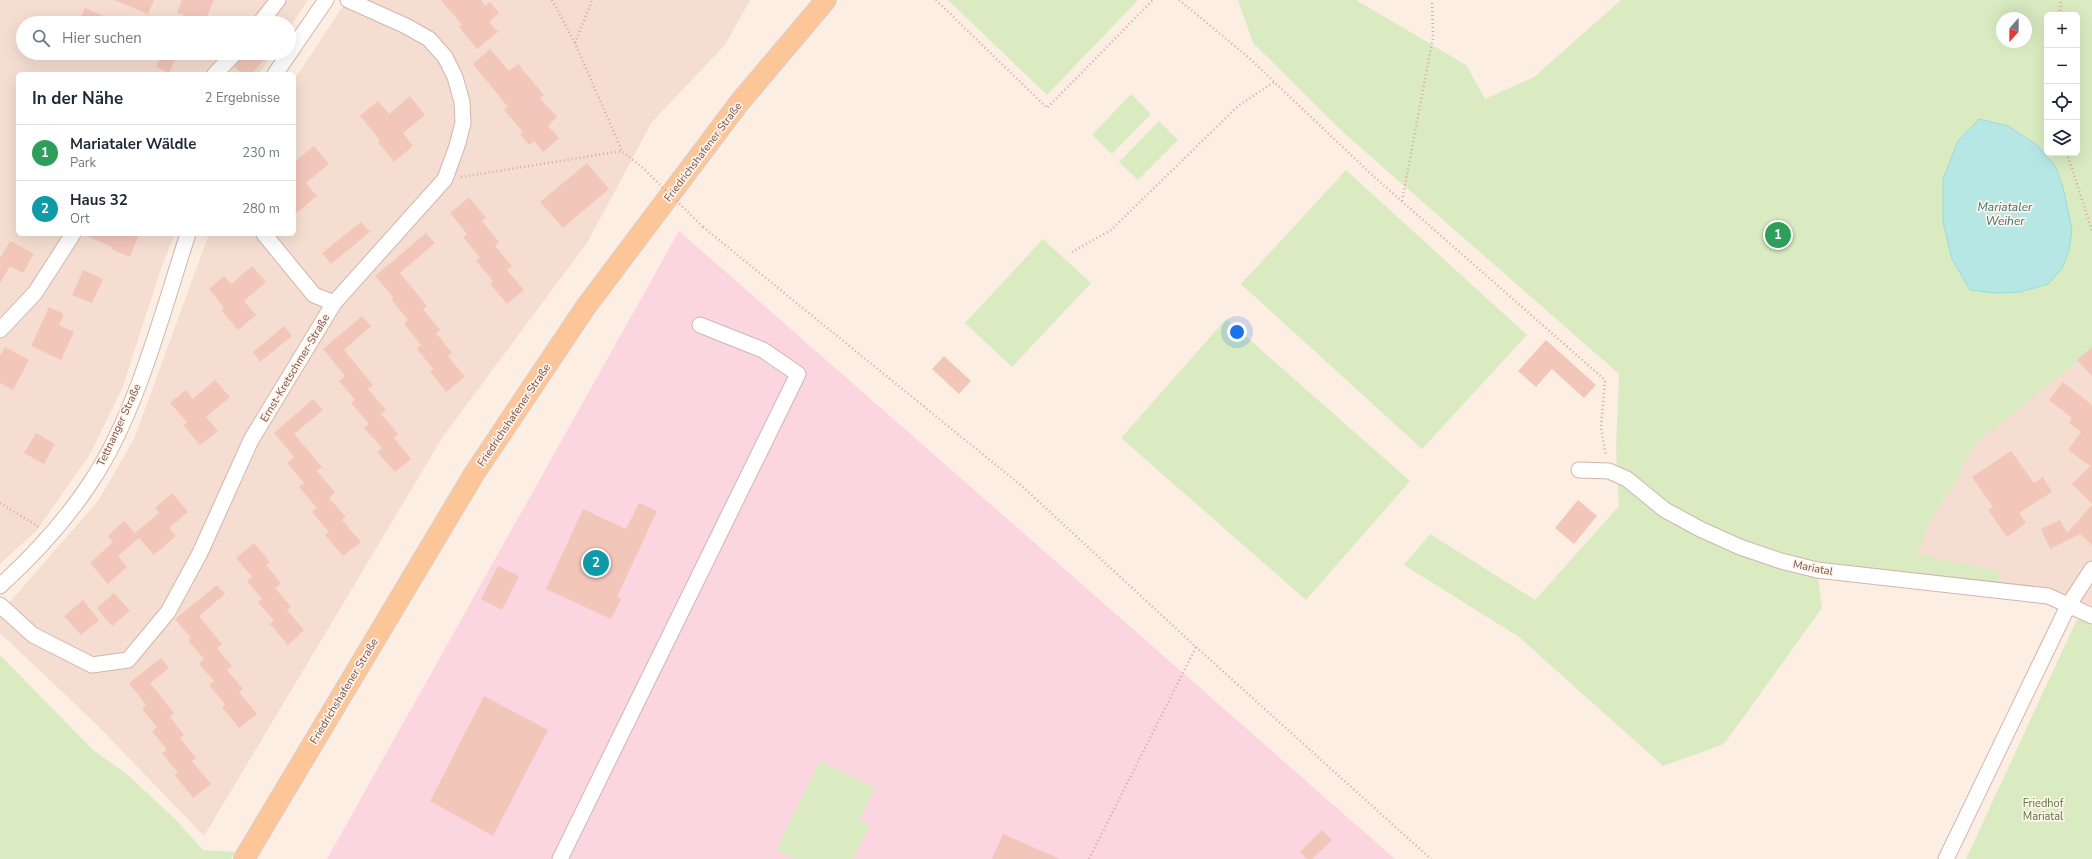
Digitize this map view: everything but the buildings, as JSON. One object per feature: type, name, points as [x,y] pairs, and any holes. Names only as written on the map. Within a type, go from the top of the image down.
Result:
[{"type":"main road","name":"Friedrichshafener Straße","points":[[244,859],[474,474],[584,308],[739,103],[826,0]]},
{"type":"street","points":[[265,16],[278,0]]},
{"type":"street","points":[[296,44],[326,0]]},
{"type":"street","name":"Ernst-Kretschmer-Straße","points":[[0,605],[33,635],[92,665],[128,660],[168,612],[200,553],[251,440],[334,303],[445,179],[463,124],[462,102],[455,76],[445,57],[429,39],[406,26],[348,0]]},
{"type":"street","points":[[217,72],[228,60]]},
{"type":"street","points":[[276,72],[285,60]]},
{"type":"street","points":[[0,330],[35,293],[72,236]]},
{"type":"street","name":"Tettnanger Straße","points":[[0,586],[23,565],[52,533],[91,482],[105,459],[123,422],[141,377],[187,236]]},
{"type":"street","points":[[266,236],[314,295],[334,303]]},
{"type":"street","points":[[560,859],[798,374],[763,350],[700,325]]},
{"type":"street","name":"Mariatal","points":[[1579,470],[1608,471],[1627,479],[1665,510],[1700,529],[1740,547],[1781,561],[1816,570],[2048,596],[2092,616]]},
{"type":"street","points":[[1946,859],[2068,606],[2092,569]]},
{"type":"path","points":[[552,0],[574,43],[622,151],[645,170],[703,227],[1023,487],[1196,647],[1431,859]]},
{"type":"path","points":[[574,43],[592,0]]},
{"type":"path","points":[[936,0],[1047,108],[1153,0]]},
{"type":"path","points":[[1179,0],[1248,57],[1402,201],[1605,380],[1601,427],[1608,471]]},
{"type":"path","points":[[1402,201],[1433,37],[1432,0]]},
{"type":"path","points":[[2060,12],[2061,0]]},
{"type":"path","points":[[1072,252],[1112,230],[1238,106],[1274,82]]},
{"type":"path","points":[[445,179],[622,151]]},
{"type":"path","points":[[2068,156],[2092,232]]},
{"type":"path","points":[[0,503],[42,529]]},
{"type":"path","points":[[1089,859],[1196,647]]},
{"type":"shaded area","points":[[0,0],[308,0],[296,18],[296,16],[16,16],[16,60],[268,60],[260,72],[16,72],[16,236],[174,236],[162,266],[122,389],[89,456],[37,530],[0,564]]},
{"type":"shaded area","points":[[347,0],[750,0],[725,45],[652,122],[587,243],[444,435],[204,836],[96,724],[0,633],[0,613],[98,501],[134,439],[208,236],[296,236],[296,77]]},
{"type":"shaded area","points":[[679,231],[1395,859],[327,859]]},
{"type":"shaded area","points":[[2092,345],[2092,615],[2000,591],[1916,554],[1953,472],[2003,413]]},
{"type":"green space","points":[[948,0],[1138,0],[1047,95]]},
{"type":"green space","points":[[1238,0],[1356,0],[1466,65],[1485,99],[1534,77],[1621,0],[2092,0],[2092,350],[1991,431],[1989,430],[1969,453],[1954,484],[1931,520],[1917,554],[1998,571],[2000,591],[1817,570],[1822,608],[1724,744],[1663,766],[1519,637],[1404,565],[1430,534],[1535,600],[1619,506],[1616,450],[1619,374],[1345,134],[1253,43]]},
{"type":"green space","points":[[1131,94],[1151,114],[1112,154],[1092,135]]},
{"type":"green space","points":[[1159,121],[1178,140],[1138,180],[1119,162]]},
{"type":"green space","points":[[1346,170],[1527,335],[1422,449],[1241,284]]},
{"type":"green space","points":[[1043,239],[1091,283],[1012,367],[965,323]]},
{"type":"green space","points":[[1226,319],[1410,481],[1306,600],[1121,438]]},
{"type":"green space","name":"Friedhof Mariatal","points":[[2077,619],[2092,624],[2092,859],[1966,859]]},
{"type":"green space","points":[[0,655],[93,750],[129,776],[177,821],[203,850],[235,852],[231,859],[0,859]]},
{"type":"green space","points":[[820,761],[875,788],[859,819],[870,825],[853,859],[795,859],[776,850]]},
{"type":"water","name":"Mariataler Weiher","points":[[1979,119],[2008,126],[2037,145],[2044,153],[2044,156],[2046,156],[2056,167],[2063,187],[2072,230],[2069,250],[2063,267],[2048,284],[2020,292],[1994,293],[1970,290],[1952,259],[1943,222],[1943,179],[1958,141]]},
{"type":"place","name":"Mariataler Wäldle","points":[[1778,235]]},
{"type":"place","name":"Haus 32","points":[[596,563]]}]
